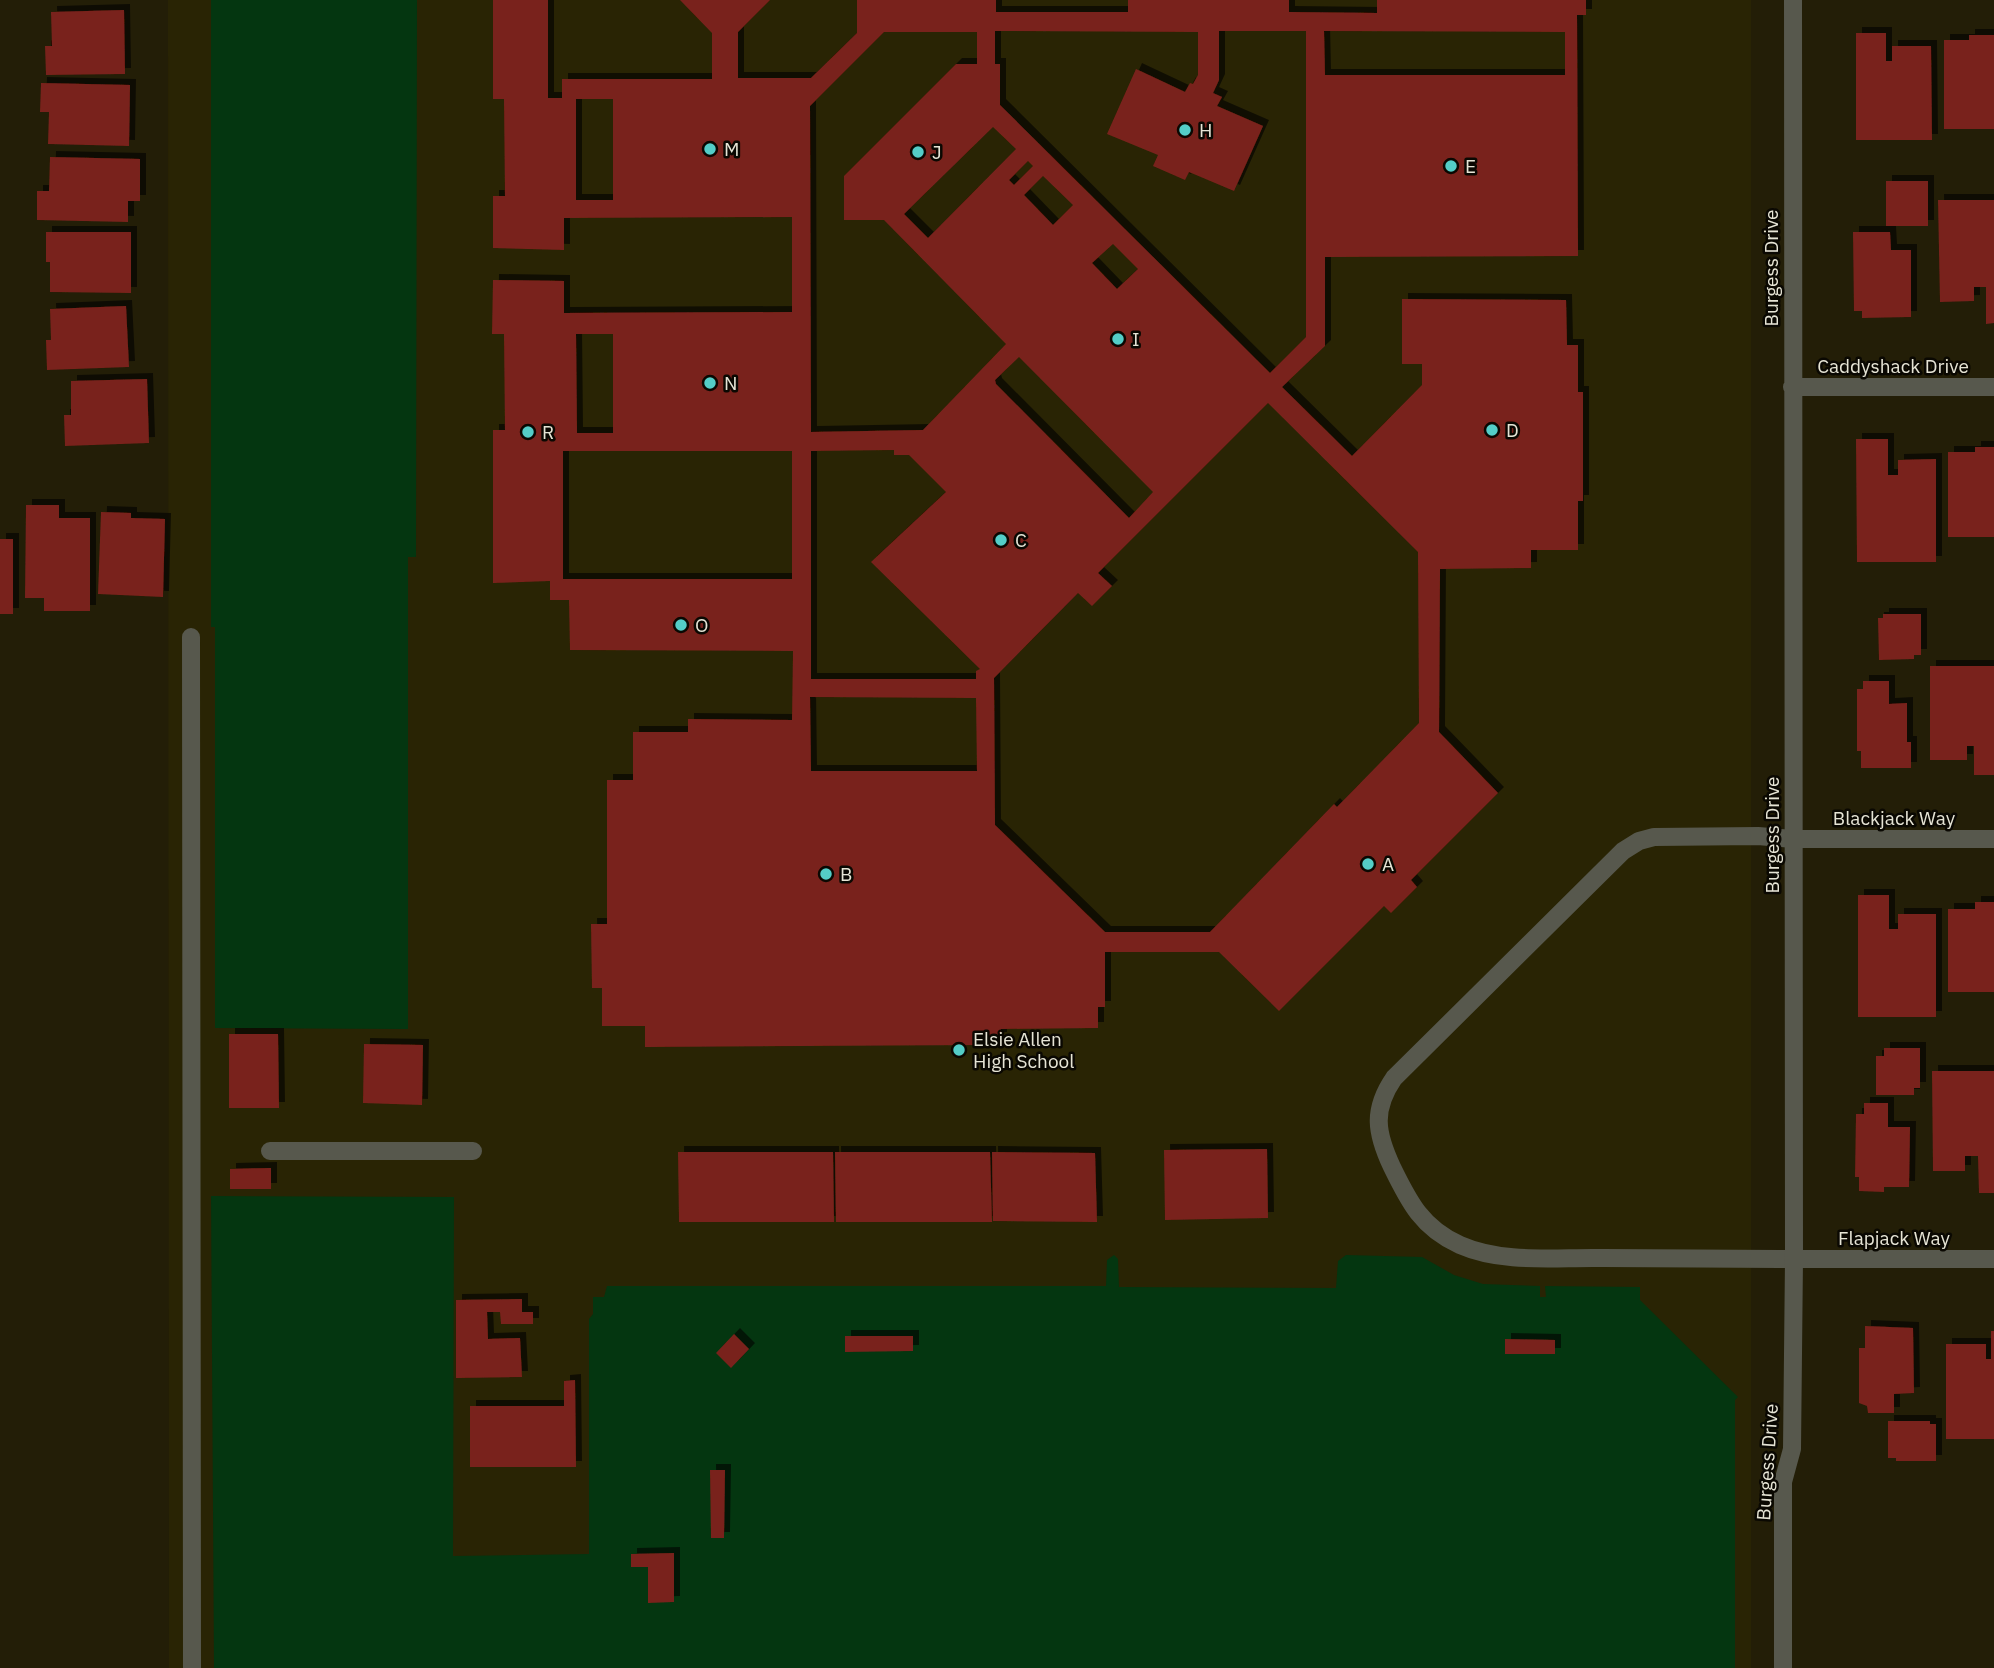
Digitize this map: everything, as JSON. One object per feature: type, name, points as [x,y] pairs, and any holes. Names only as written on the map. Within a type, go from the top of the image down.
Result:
[{"type":"street","name":"Burgess Drive","points":[[1783,1668],[1783,1482],[1792,1449],[1794,1259],[1793,0]]},
{"type":"street","name":"Caddyshack Drive","points":[[1792,387],[1994,387]]},
{"type":"street","points":[[191,637],[192,1668]]},
{"type":"street","name":"Blackjack Way","points":[[1794,1259],[1522,1257],[1476,1251],[1459,1245],[1418,1216],[1384,1149],[1378,1127],[1383,1094],[1394,1078],[1623,851],[1639,841],[1654,837],[1745,836],[1793,839],[1994,839]]},
{"type":"street","points":[[271,1151],[473,1151]]},
{"type":"street","name":"Flapjack Way","points":[[1794,1259],[1994,1259]]},
{"type":"shaded area","name":"Elsie Allen High School","points":[[168,0],[1751,0],[1751,1668],[169,1668]]},
{"type":"green space","points":[[211,0],[417,0],[416,557],[408,557],[408,1029],[215,1028],[215,627],[211,627]]},
{"type":"green space","points":[[211,1196],[454,1197],[453,1556],[589,1554],[589,1319],[593,1314],[593,1297],[604,1297],[607,1286],[1106,1286],[1107,1260],[1114,1255],[1118,1259],[1119,1287],[1336,1288],[1338,1261],[1346,1255],[1422,1257],[1454,1275],[1483,1284],[1540,1286],[1540,1297],[1546,1297],[1545,1286],[1640,1287],[1640,1300],[1738,1397],[1735,1400],[1735,1668],[214,1668]]},
{"type":"building","points":[[493,0],[548,0],[548,98],[562,98],[562,79],[712,79],[712,33],[680,0],[770,0],[738,32],[738,78],[811,78],[857,33],[857,0],[996,0],[996,12],[1128,12],[1128,0],[1289,0],[1289,12],[1377,13],[1377,0],[1586,0],[1586,15],[1577,15],[1578,256],[1325,257],[1325,346],[1282,387],[1352,456],[1422,385],[1422,364],[1402,364],[1402,299],[1566,300],[1567,345],[1578,345],[1578,392],[1583,392],[1583,501],[1578,501],[1578,550],[1531,550],[1531,568],[1440,569],[1439,732],[1498,793],[1411,880],[1417,887],[1391,913],[1384,906],[1279,1011],[1219,952],[1105,952],[1105,1007],[1098,1007],[1098,1028],[1001,1029],[1001,1038],[984,1038],[984,1045],[645,1047],[645,1026],[602,1026],[602,988],[592,988],[591,924],[607,924],[607,780],[633,780],[633,732],[688,732],[688,719],[792,720],[793,651],[570,650],[569,600],[550,600],[550,581],[493,583],[493,430],[505,430],[504,334],[492,334],[493,280],[564,281],[564,313],[792,312],[792,217],[564,218],[564,250],[493,248],[493,196],[505,196],[504,99],[493,99]],"holes":[[[995,31],[1198,32],[1198,75],[1193,84],[1190,83],[1185,92],[1136,69],[1107,134],[1158,155],[1153,166],[1185,180],[1189,172],[1234,191],[1263,126],[1217,106],[1222,97],[1213,93],[1219,80],[1219,31],[1306,31],[1306,337],[1270,373],[1000,105],[1000,64],[995,64]],[[1324,31],[1565,32],[1565,75],[1325,75]],[[884,32],[977,32],[977,64],[956,64],[844,176],[844,220],[884,220],[1006,344],[923,430],[811,432],[810,106]],[[576,99],[613,99],[613,200],[576,200]],[[993,127],[1016,149],[928,238],[904,214]],[[1028,161],[1033,166],[1014,185],[1009,180]],[[1043,176],[1073,205],[1053,225],[1024,195]],[[1113,244],[1138,269],[1117,289],[1092,263]],[[576,334],[613,334],[613,433],[577,433]],[[1019,357],[1153,492],[1129,518],[996,384],[995,380]],[[1268,403],[1418,552],[1419,723],[1337,807],[1334,804],[1210,932],[1105,932],[995,825],[994,678],[1078,593],[1092,606],[1112,586],[1098,573]],[[894,450],[894,455],[909,455],[946,492],[871,562],[980,669],[976,671],[976,679],[811,679],[811,451]],[[563,451],[792,451],[792,579],[563,579]],[[810,697],[976,698],[977,771],[811,771]]]},
{"type":"building","points":[[124,10],[125,74],[46,75],[45,46],[52,46],[51,12]]},
{"type":"building","points":[[1856,33],[1886,33],[1886,61],[1892,61],[1892,46],[1931,46],[1932,140],[1856,140]]},
{"type":"building","points":[[1969,35],[1994,35],[1994,129],[1944,129],[1944,40],[1969,40]]},
{"type":"building","points":[[41,83],[130,85],[129,146],[48,144],[49,112],[40,112]]},
{"type":"building","points":[[50,157],[140,159],[140,201],[128,201],[128,222],[37,220],[37,191],[49,191]]},
{"type":"building","points":[[1886,181],[1928,181],[1928,226],[1886,226]]},
{"type":"building","points":[[1938,200],[1994,200],[1994,323],[1986,324],[1986,287],[1974,287],[1974,301],[1940,302]]},
{"type":"building","points":[[46,232],[131,232],[131,293],[50,292]]},
{"type":"building","points":[[1853,232],[1890,232],[1891,250],[1911,250],[1911,317],[1862,318],[1862,311],[1854,311]]},
{"type":"building","points":[[126,306],[129,367],[47,370],[46,340],[51,340],[50,309]]},
{"type":"building","points":[[147,379],[149,443],[65,446],[64,415],[71,415],[71,381]]},
{"type":"building","points":[[1856,439],[1888,439],[1888,475],[1898,475],[1898,460],[1936,459],[1936,562],[1857,562]]},
{"type":"building","points":[[1975,447],[1994,447],[1994,537],[1948,537],[1948,452],[1975,452]]},
{"type":"building","points":[[26,505],[59,505],[59,518],[90,518],[90,611],[44,611],[44,598],[25,598]]},
{"type":"building","points":[[101,512],[131,513],[131,518],[165,519],[163,597],[98,594]]},
{"type":"building","points":[[0,539],[13,539],[13,614],[0,614]]},
{"type":"building","points":[[1883,614],[1921,614],[1921,655],[1914,655],[1914,659],[1879,660],[1878,618],[1883,618]]},
{"type":"building","points":[[1930,666],[1994,666],[1994,775],[1974,775],[1974,746],[1967,746],[1967,760],[1930,760]]},
{"type":"building","points":[[1863,681],[1889,681],[1889,704],[1907,703],[1907,742],[1911,742],[1911,768],[1861,768],[1861,751],[1857,751],[1857,689],[1863,689]]},
{"type":"building","points":[[1858,895],[1889,895],[1889,929],[1898,929],[1898,914],[1936,914],[1936,1017],[1858,1017]]},
{"type":"building","points":[[1975,902],[1994,902],[1994,992],[1948,992],[1948,909],[1975,909]]},
{"type":"building","points":[[229,1034],[278,1034],[279,1108],[229,1108]]},
{"type":"building","points":[[364,1044],[423,1045],[422,1105],[363,1103]]},
{"type":"building","points":[[1884,1048],[1920,1048],[1920,1088],[1914,1088],[1914,1095],[1876,1095],[1876,1056],[1884,1056]]},
{"type":"building","points":[[1932,1071],[1994,1071],[1994,1193],[1979,1193],[1978,1156],[1965,1156],[1965,1171],[1933,1171]]},
{"type":"building","points":[[1864,1103],[1888,1103],[1888,1127],[1910,1127],[1909,1187],[1884,1187],[1884,1192],[1859,1191],[1859,1177],[1855,1177],[1856,1114],[1864,1114]]},
{"type":"building","points":[[1267,1149],[1268,1218],[1165,1220],[1164,1150]]},
{"type":"building","points":[[678,1152],[833,1152],[834,1222],[679,1222]]},
{"type":"building","points":[[835,1152],[990,1152],[992,1222],[836,1222]]},
{"type":"building","points":[[992,1152],[1095,1153],[1097,1222],[993,1221]]},
{"type":"building","points":[[271,1168],[271,1189],[230,1189],[230,1169]]},
{"type":"building","points":[[522,1299],[522,1312],[533,1312],[533,1324],[501,1324],[500,1312],[487,1312],[488,1339],[520,1338],[522,1377],[456,1378],[456,1300]]},
{"type":"building","points":[[1865,1326],[1913,1328],[1914,1393],[1894,1394],[1894,1413],[1868,1413],[1867,1406],[1859,1403],[1859,1348],[1865,1348]]},
{"type":"building","points":[[1991,1331],[1994,1331],[1994,1439],[1946,1439],[1946,1344],[1986,1344],[1986,1359],[1991,1359]]},
{"type":"building","points":[[734,1334],[749,1349],[731,1368],[716,1353]]},
{"type":"building","points":[[845,1336],[913,1336],[913,1351],[845,1352]]},
{"type":"building","points":[[1505,1339],[1555,1340],[1555,1354],[1505,1354]]},
{"type":"building","points":[[575,1380],[576,1467],[470,1467],[470,1406],[564,1406],[564,1381]]},
{"type":"building","points":[[1888,1421],[1930,1421],[1930,1424],[1936,1424],[1936,1461],[1896,1461],[1896,1458],[1888,1458]]},
{"type":"building","points":[[710,1470],[725,1470],[724,1538],[711,1538]]},
{"type":"building","points":[[674,1553],[674,1602],[648,1603],[648,1567],[631,1567],[631,1554]]},
{"type":"place","name":"H","points":[[1185,130]]},
{"type":"place","name":"M","points":[[710,149]]},
{"type":"place","name":"J","points":[[918,152]]},
{"type":"place","name":"E","points":[[1451,166]]},
{"type":"place","name":"I","points":[[1118,339]]},
{"type":"place","name":"N","points":[[710,383]]},
{"type":"place","name":"D","points":[[1492,430]]},
{"type":"place","name":"R","points":[[528,432]]},
{"type":"place","name":"C","points":[[1001,540]]},
{"type":"place","name":"O","points":[[681,625]]},
{"type":"place","name":"A","points":[[1368,864]]},
{"type":"place","name":"B","points":[[826,874]]},
{"type":"place","name":"Elsie Allen High School","points":[[959,1050]]}]
